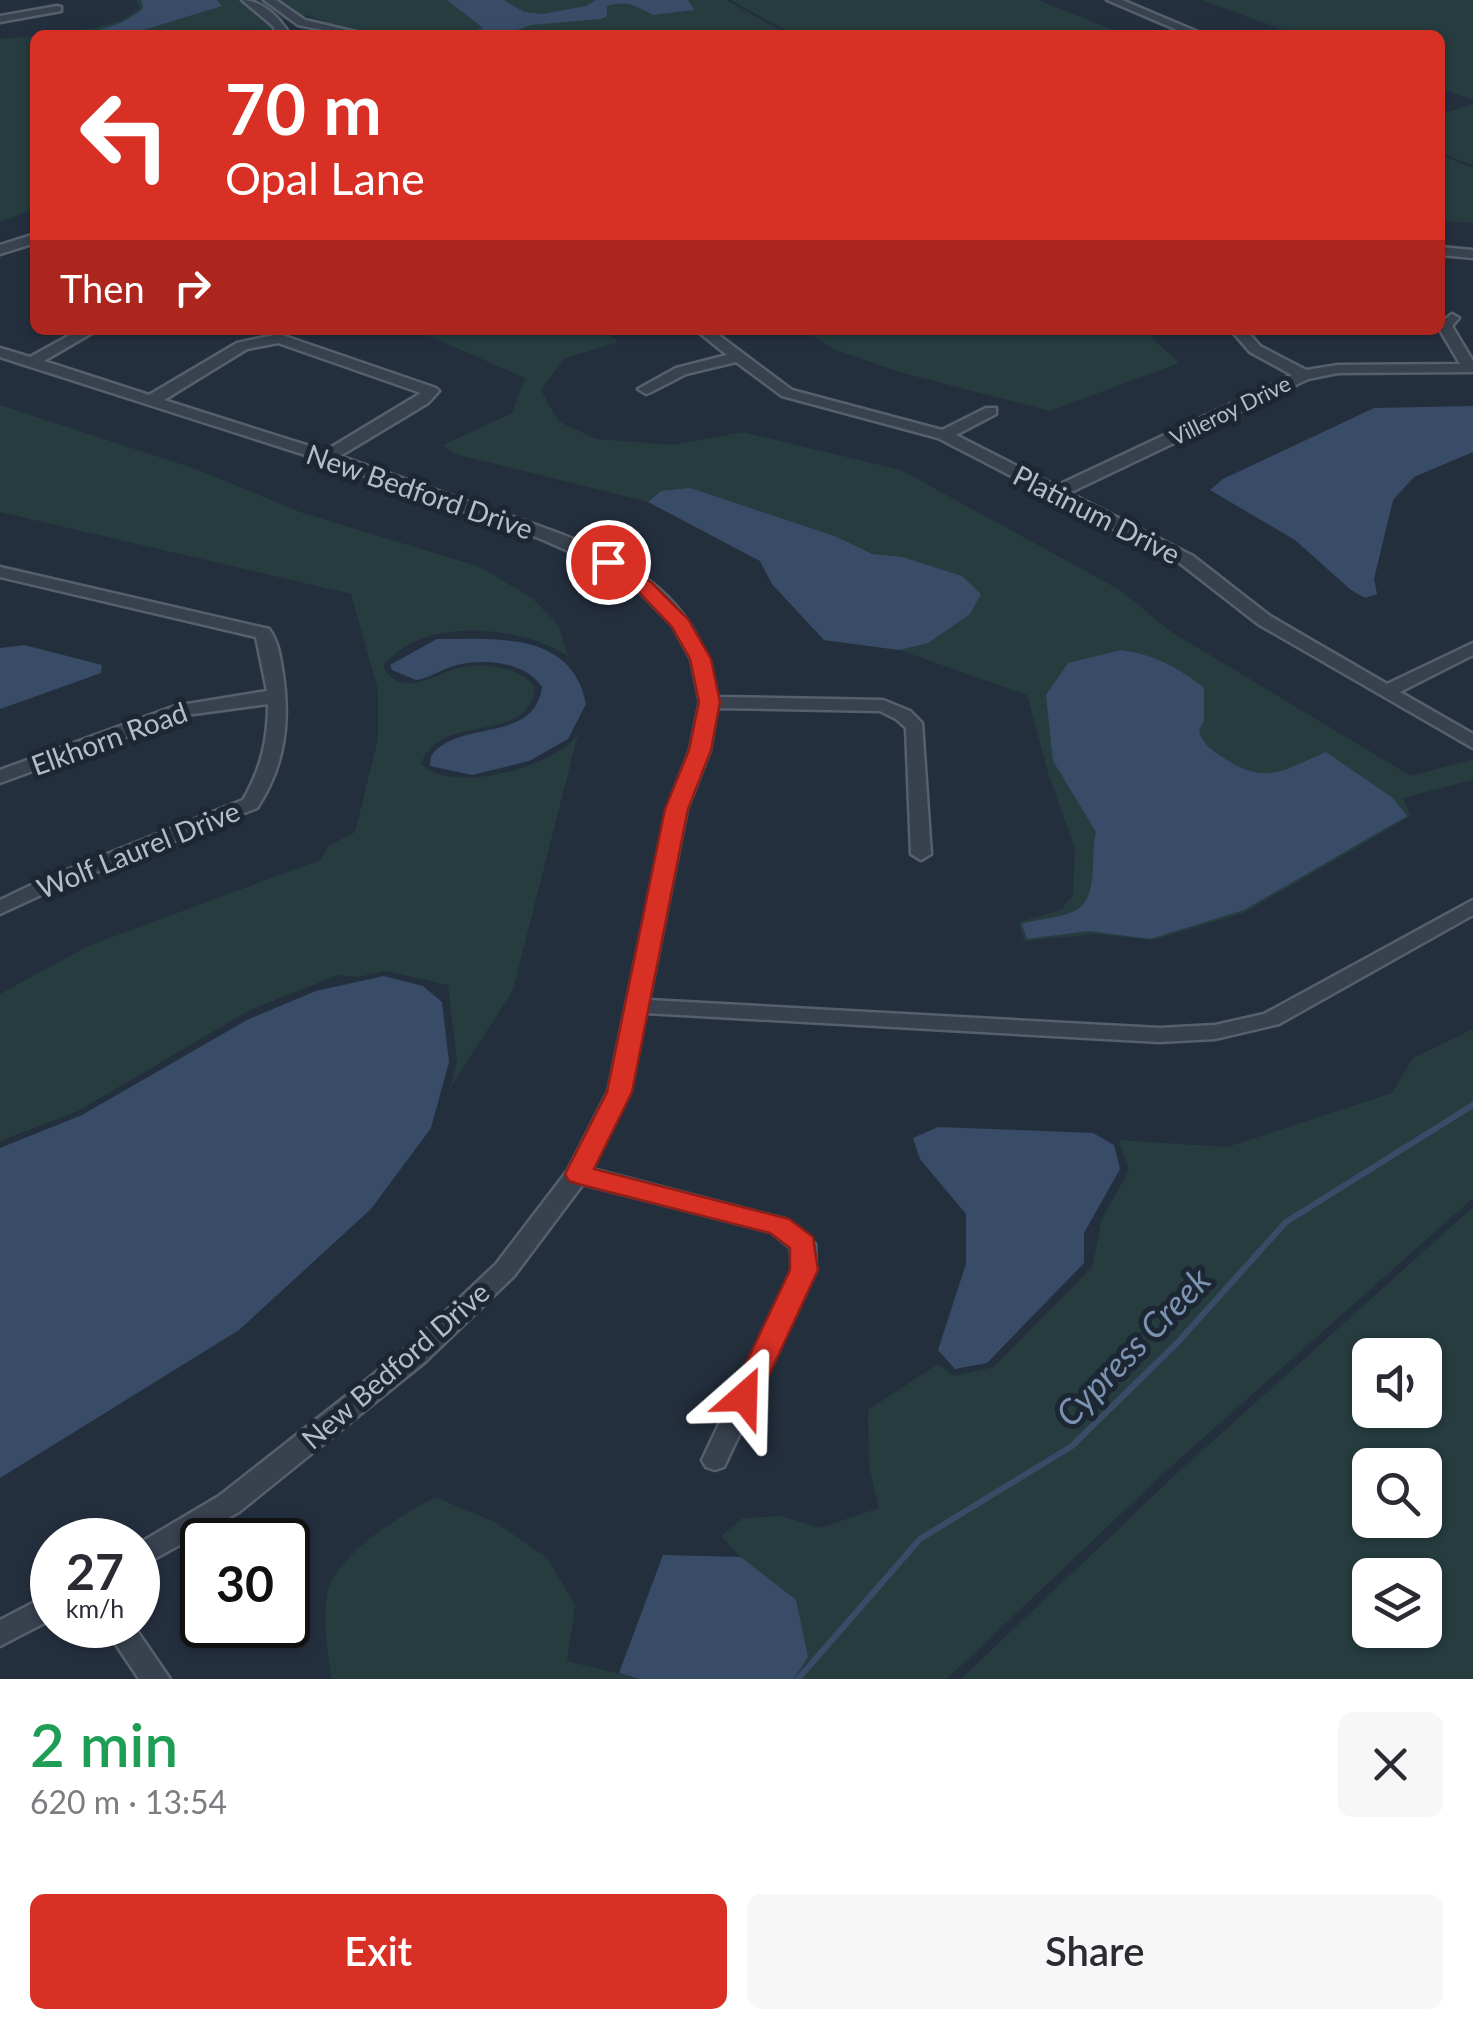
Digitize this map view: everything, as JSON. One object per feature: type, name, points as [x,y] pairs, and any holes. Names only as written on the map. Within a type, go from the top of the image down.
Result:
[{"type":"street","points":[[247,0],[281,30]]},
{"type":"street","points":[[269,0],[307,24],[339,30]]},
{"type":"street","points":[[1112,0],[1187,30]]},
{"type":"street","points":[[0,18],[58,9]]},
{"type":"street","points":[[0,250],[30,240]]},
{"type":"street","points":[[0,261],[30,251]]},
{"type":"street","points":[[1445,251],[1473,254]]},
{"type":"street","points":[[1452,318],[1445,326],[1471,368]]},
{"type":"street","points":[[30,364],[81,335]]},
{"type":"street","name":"Platinum Drive","points":[[709,335],[776,388],[800,398],[944,435],[1187,560],[1264,620],[1473,742]]},
{"type":"street","points":[[1242,335],[1255,349],[1304,375]]},
{"type":"street","points":[[152,400],[242,346],[279,338],[431,391],[423,400],[327,457]]},
{"type":"street","name":"New Bedford Drive","points":[[0,352],[327,457],[546,535],[608,562],[644,586],[681,624],[700,659],[710,702],[700,750],[676,809],[620,1092],[578,1174],[505,1270],[416,1355],[229,1504],[160,1544]]},
{"type":"street","points":[[646,389],[681,371],[737,357]]},
{"type":"street","name":"Villeroy Drive","points":[[1056,492],[1304,375],[1338,370],[1471,368]]},
{"type":"street","points":[[944,435],[991,411]]},
{"type":"street","name":"Wolf Laurel Drive","points":[[0,572],[263,633],[268,641],[280,723],[258,792],[250,804],[49,884],[0,908]]},
{"type":"street","points":[[1387,691],[1473,648]]},
{"type":"street","name":"Elkhorn Road","points":[[0,777],[182,710],[278,695]]},
{"type":"street","points":[[710,702],[883,706],[903,715],[914,728],[921,854]]},
{"type":"street","points":[[637,1006],[1159,1035],[1215,1032],[1271,1019],[1473,906]]},
{"type":"street","points":[[578,1174],[779,1226],[804,1244],[804,1270],[715,1460]]},
{"type":"street","points":[[0,1634],[30,1617]]},
{"type":"street","points":[[134,1648],[156,1679]]},
{"type":"green space","points":[[136,0],[726,0],[780,30],[357,30],[306,15],[272,22],[276,30],[242,30],[255,26],[239,30],[79,30],[123,20],[140,8]]},
{"type":"green space","points":[[731,0],[1038,0],[1113,30],[785,30]]},
{"type":"green space","points":[[1202,0],[1473,0],[1473,100],[1445,90],[1445,30],[1283,30]]},
{"type":"green space","points":[[30,36],[30,211],[0,222],[0,39]]},
{"type":"green space","points":[[1473,104],[1473,165],[1445,155],[1445,113]]},
{"type":"green space","points":[[1445,157],[1473,168],[1473,223],[1445,221]]},
{"type":"green space","points":[[427,335],[609,335],[619,342],[565,358],[541,390],[558,421],[596,439],[674,445],[742,432],[901,470],[1120,590],[1170,631],[1411,776],[1473,759],[1473,780],[1403,798],[1411,816],[1244,913],[1153,940],[1096,934],[1024,941],[1019,922],[1061,910],[1073,895],[1075,849],[1049,776],[1027,695],[899,650],[824,640],[772,584],[760,561],[649,502],[454,454],[443,445],[512,413],[525,378]]},
{"type":"green space","points":[[811,335],[1149,335],[1179,363],[1050,411],[899,372],[834,349]]},
{"type":"green space","points":[[0,405],[196,469],[300,512],[480,567],[532,598],[559,626],[568,656],[524,637],[472,631],[422,639],[400,650],[383,666],[398,681],[416,683],[454,669],[487,665],[520,674],[535,688],[529,706],[516,717],[446,738],[431,748],[421,764],[436,773],[478,777],[526,767],[565,746],[578,734],[513,990],[450,1088],[457,1061],[448,985],[386,971],[358,977],[338,975],[248,1011],[78,1111],[0,1141],[0,994],[88,946],[320,860],[329,846],[355,832],[378,739],[378,690],[351,594],[0,512]]},
{"type":"green space","points":[[1473,1029],[1473,1198],[1166,1471],[947,1679],[794,1679],[808,1657],[741,1557],[721,1536],[743,1518],[781,1516],[820,1528],[879,1508],[869,1466],[868,1410],[938,1364],[954,1376],[994,1367],[1092,1267],[1102,1219],[1129,1170],[1119,1140],[1227,1147],[1392,1093],[1413,1058]]},
{"type":"green space","points":[[1473,1207],[1473,1679],[961,1679],[1174,1476]]},
{"type":"green space","points":[[435,1497],[495,1522],[547,1558],[575,1605],[567,1661],[640,1679],[332,1679],[325,1614],[332,1580],[365,1543]]},
{"type":"water","points":[[141,0],[217,0],[222,6],[143,30],[99,30],[127,20],[143,8]]},
{"type":"water","points":[[447,0],[504,0],[524,12],[543,14],[586,6],[596,0],[688,0],[694,10],[653,15],[620,4],[607,6],[607,16],[601,19],[531,25],[517,30],[478,30],[483,28]]},
{"type":"water","points":[[1473,406],[1473,452],[1414,477],[1393,500],[1374,579],[1377,594],[1365,598],[1295,540],[1210,490],[1223,479],[1374,408]]},
{"type":"water","points":[[690,488],[837,537],[872,554],[902,557],[962,576],[981,594],[970,614],[928,643],[899,650],[824,640],[772,584],[760,561],[648,502],[661,491]]},
{"type":"water","points":[[437,639],[529,644],[549,651],[565,663],[578,680],[586,704],[568,739],[529,761],[472,775],[430,766],[431,756],[443,745],[525,717],[536,705],[542,687],[525,672],[489,662],[453,666],[416,680],[392,670],[390,665]]},
{"type":"water","points":[[24,645],[102,665],[101,673],[0,709],[0,648]]},
{"type":"water","points":[[1121,650],[1166,663],[1204,688],[1201,735],[1211,749],[1238,767],[1275,772],[1326,752],[1393,798],[1407,816],[1244,910],[1150,939],[1088,931],[1027,939],[1022,924],[1066,914],[1085,903],[1091,885],[1096,832],[1053,761],[1046,695],[1068,663]]},
{"type":"water","points":[[384,976],[423,986],[442,1002],[449,1062],[431,1128],[371,1209],[239,1330],[0,1478],[0,1148],[82,1115],[247,1020],[316,991]]},
{"type":"water","points":[[938,1127],[1093,1133],[1114,1145],[1120,1169],[1084,1233],[1084,1263],[987,1363],[955,1369],[938,1350],[966,1264],[966,1214],[920,1159],[913,1138]]},
{"type":"water","points":[[663,1555],[741,1557],[796,1600],[808,1657],[794,1679],[640,1679],[619,1673]]},
{"type":"waterway","name":"Cypress Creek","points":[[798,1679],[920,1539],[1072,1446],[1178,1342],[1286,1222],[1473,1105]]},
{"type":"route","points":[[608,562],[644,586],[681,624],[700,659],[710,702],[700,750],[676,809],[620,1092],[578,1174],[779,1226],[804,1244],[804,1270],[744,1397]]}]
